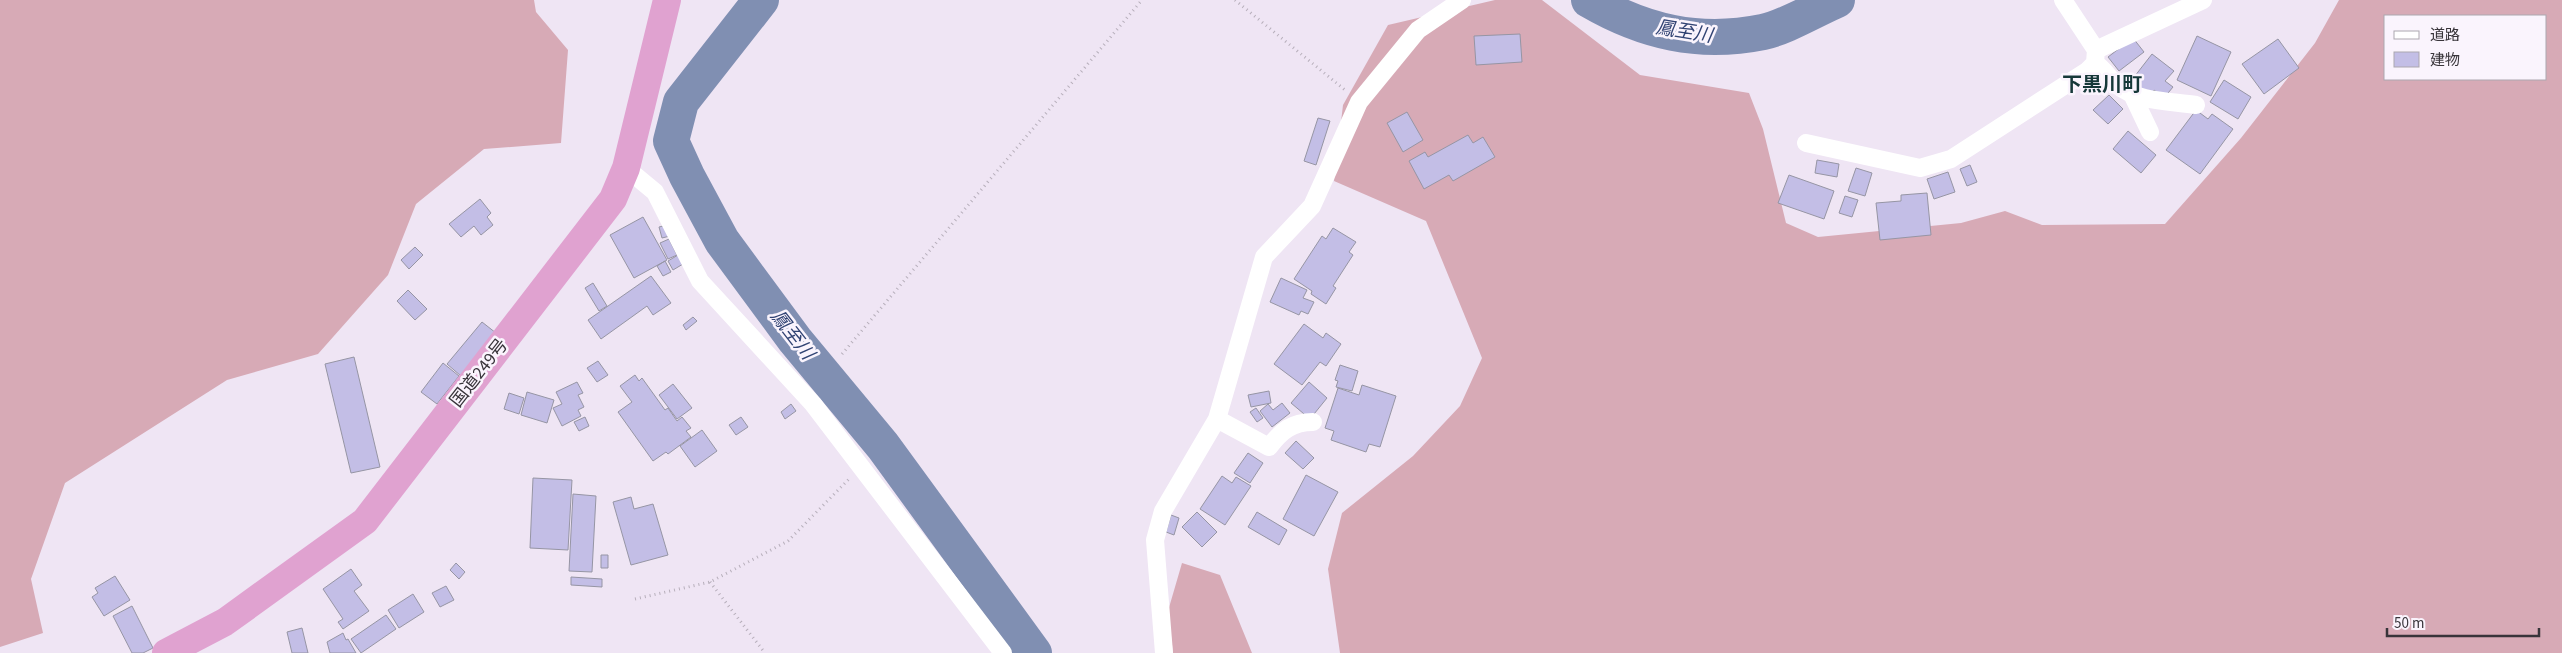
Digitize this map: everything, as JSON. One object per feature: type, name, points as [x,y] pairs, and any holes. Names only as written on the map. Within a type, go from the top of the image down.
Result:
[{"type":"highway","name":"国道249号","points":[[166,653],[225,622],[365,521],[614,200],[626,168],[667,0]]},
{"type":"street","points":[[1164,653],[1155,540],[1163,511],[1217,419],[1264,257],[1312,206],[1359,102],[1418,30],[1462,0]]},
{"type":"street","points":[[2063,0],[2096,56],[2116,84],[2130,92],[2154,99],[2196,105]]},
{"type":"street","points":[[1806,143],[1920,168],[1943,162],[1967,149],[2087,71],[2096,56],[2203,0]]},
{"type":"street","points":[[2130,92],[2150,132]]},
{"type":"street","points":[[626,168],[655,192],[700,281],[813,404],[1003,653]]},
{"type":"street","points":[[1217,419],[1269,447],[1288,427],[1300,422],[1313,422]]},
{"type":"path","points":[[842,354],[1142,0]]},
{"type":"path","points":[[1235,0],[1359,102]]},
{"type":"path","points":[[635,599],[710,582],[788,541],[862,468]]},
{"type":"path","points":[[710,582],[765,653]]},
{"type":"shaded area","points":[[0,0],[534,0],[536,12],[568,50],[561,143],[484,149],[416,204],[388,275],[318,354],[227,380],[65,483],[31,579],[43,633],[0,647]]},
{"type":"shaded area","points":[[1495,0],[1542,0],[1640,75],[1749,93],[1763,129],[1786,223],[1818,237],[1961,223],[2005,211],[2042,225],[2165,224],[2241,138],[2315,43],[2339,0],[2562,0],[2562,653],[1340,653],[1328,569],[1342,513],[1413,456],[1460,406],[1482,358],[1426,221],[1334,181],[1343,105],[1388,25]]},
{"type":"shaded area","points":[[1182,563],[1220,575],[1252,653],[1173,653],[1168,611]]},
{"type":"building","points":[[1520,34],[1522,62],[1476,65],[1474,36]]},
{"type":"building","points":[[2197,36],[2231,52],[2211,96],[2177,80]]},
{"type":"building","points":[[2133,38],[2144,52],[2119,71],[2108,57]]},
{"type":"building","points":[[2278,39],[2299,68],[2264,94],[2242,64]]},
{"type":"building","points":[[2152,54],[2174,71],[2165,81],[2173,87],[2164,98],[2154,90],[2150,96],[2131,81]]},
{"type":"building","points":[[2224,80],[2251,97],[2238,119],[2210,102]]},
{"type":"building","points":[[2109,95],[2123,109],[2108,124],[2093,110]]},
{"type":"building","points":[[2196,110],[2208,119],[2212,114],[2233,129],[2200,174],[2166,150]]},
{"type":"building","points":[[1407,112],[1423,140],[1403,152],[1387,123]]},
{"type":"building","points":[[1318,118],[1330,121],[1316,165],[1304,161]]},
{"type":"building","points":[[2128,131],[2156,155],[2141,173],[2113,149]]},
{"type":"building","points":[[1468,135],[1473,143],[1483,137],[1495,157],[1453,181],[1449,175],[1424,189],[1409,161],[1425,152],[1428,157]]},
{"type":"building","points":[[1817,160],[1839,164],[1837,177],[1815,173]]},
{"type":"building","points":[[1970,165],[1977,182],[1967,186],[1960,169]]},
{"type":"building","points":[[1856,168],[1872,173],[1865,196],[1848,191]]},
{"type":"building","points":[[1948,172],[1955,192],[1934,199],[1927,179]]},
{"type":"building","points":[[1789,175],[1834,191],[1824,219],[1778,203]]},
{"type":"building","points":[[1927,193],[1931,235],[1880,240],[1876,203],[1901,201],[1901,195]]},
{"type":"building","points":[[1845,196],[1858,200],[1852,217],[1839,213]]},
{"type":"building","points":[[480,199],[491,213],[487,217],[493,225],[481,235],[474,226],[461,237],[449,224]]},
{"type":"building","points":[[643,217],[667,260],[634,278],[610,235]]},
{"type":"building","points":[[667,225],[670,236],[662,238],[659,227]]},
{"type":"building","points":[[1333,228],[1356,242],[1349,252],[1353,255],[1333,286],[1336,288],[1326,304],[1311,294],[1312,291],[1294,279],[1322,236],[1326,239]]},
{"type":"building","points":[[669,239],[677,255],[668,259],[660,243]]},
{"type":"building","points":[[415,247],[423,255],[409,269],[401,260]]},
{"type":"building","points":[[678,255],[683,264],[673,270],[668,261]]},
{"type":"building","points":[[665,261],[671,272],[663,276],[657,266]]},
{"type":"building","points":[[651,276],[671,303],[653,315],[647,306],[601,339],[588,320]]},
{"type":"building","points":[[1281,278],[1307,290],[1303,298],[1314,302],[1308,314],[1301,311],[1299,315],[1270,302]]},
{"type":"building","points":[[593,283],[607,306],[599,311],[585,288]]},
{"type":"building","points":[[408,290],[427,309],[415,320],[397,301]]},
{"type":"building","points":[[693,317],[697,321],[686,330],[683,325]]},
{"type":"building","points":[[482,322],[496,333],[461,376],[447,364]]},
{"type":"building","points":[[1304,324],[1323,338],[1326,333],[1341,344],[1326,366],[1320,362],[1302,385],[1274,364]]},
{"type":"building","points":[[354,357],[380,467],[351,473],[325,364]]},
{"type":"building","points":[[598,361],[608,375],[597,382],[587,368]]},
{"type":"building","points":[[443,363],[459,376],[437,404],[421,392]]},
{"type":"building","points":[[1340,365],[1358,371],[1352,391],[1336,387],[1338,381],[1335,380]]},
{"type":"building","points":[[635,375],[639,381],[642,378],[665,410],[668,408],[677,421],[682,417],[691,428],[686,431],[691,437],[668,454],[666,452],[653,461],[618,412],[632,402],[620,386]]},
{"type":"building","points":[[577,382],[583,393],[578,395],[584,407],[578,410],[581,416],[562,426],[553,408],[562,404],[556,392]]},
{"type":"building","points":[[1309,382],[1327,398],[1310,419],[1291,403]]},
{"type":"building","points":[[673,384],[692,408],[677,419],[659,395]]},
{"type":"building","points":[[1362,385],[1396,396],[1380,447],[1369,444],[1366,452],[1331,440],[1334,431],[1325,428],[1338,388],[1359,395]]},
{"type":"building","points":[[1269,391],[1271,403],[1251,407],[1248,395]]},
{"type":"building","points":[[527,392],[554,400],[547,423],[521,415]]},
{"type":"building","points":[[509,393],[524,398],[519,414],[504,409]]},
{"type":"building","points":[[1282,403],[1290,413],[1272,427],[1260,411],[1268,404],[1273,410]]},
{"type":"building","points":[[791,404],[796,411],[785,419],[781,412]]},
{"type":"building","points":[[1256,408],[1263,418],[1257,422],[1250,412]]},
{"type":"building","points":[[585,417],[589,426],[579,431],[574,422]]},
{"type":"building","points":[[741,417],[748,427],[736,435],[729,425]]},
{"type":"building","points":[[702,430],[717,451],[695,467],[680,446]]},
{"type":"building","points":[[1296,441],[1314,458],[1303,469],[1285,453]]},
{"type":"building","points":[[1248,453],[1263,463],[1250,483],[1234,473]]},
{"type":"building","points":[[1306,475],[1338,492],[1314,536],[1283,519]]},
{"type":"building","points":[[1222,476],[1232,483],[1236,477],[1251,486],[1225,525],[1200,509]]},
{"type":"building","points":[[533,478],[572,480],[568,550],[530,548]]},
{"type":"building","points":[[573,494],[596,496],[592,572],[569,571]]},
{"type":"building","points":[[631,497],[634,509],[653,504],[668,555],[631,565],[613,502]]},
{"type":"building","points":[[1197,512],[1217,532],[1202,547],[1182,527]]},
{"type":"building","points":[[1257,512],[1287,530],[1279,545],[1248,527]]},
{"type":"building","points":[[1171,515],[1179,518],[1174,535],[1166,532]]},
{"type":"building","points":[[601,555],[608,555],[608,568],[601,568]]},
{"type":"building","points":[[456,563],[465,572],[459,579],[450,570]]},
{"type":"building","points":[[351,569],[362,585],[354,591],[369,611],[343,629],[338,622],[343,619],[323,589]]},
{"type":"building","points":[[115,576],[130,600],[104,616],[92,597],[98,593],[95,588]]},
{"type":"building","points":[[571,577],[602,579],[602,587],[571,585]]},
{"type":"building","points":[[446,586],[454,600],[440,607],[432,593]]},
{"type":"building","points":[[413,594],[424,612],[399,628],[388,610]]},
{"type":"building","points":[[132,606],[153,648],[143,653],[132,653],[113,616]]},
{"type":"building","points":[[386,615],[396,629],[361,653],[351,639]]},
{"type":"building","points":[[302,628],[308,653],[292,653],[287,632]]},
{"type":"building","points":[[343,633],[356,653],[330,653],[327,642]]},
{"type":"waterway","name":"鳳至川","points":[[761,0],[681,102],[671,141],[687,176],[722,241],[795,340],[883,446],[1034,653]]},
{"type":"waterway","name":"鳳至川","points":[[1589,0],[1651,28],[1694,36],[1717,37],[1739,36],[1771,30],[1837,0]]},
{"type":"district","name":"下黒川町","points":[[2102,85]]}]
